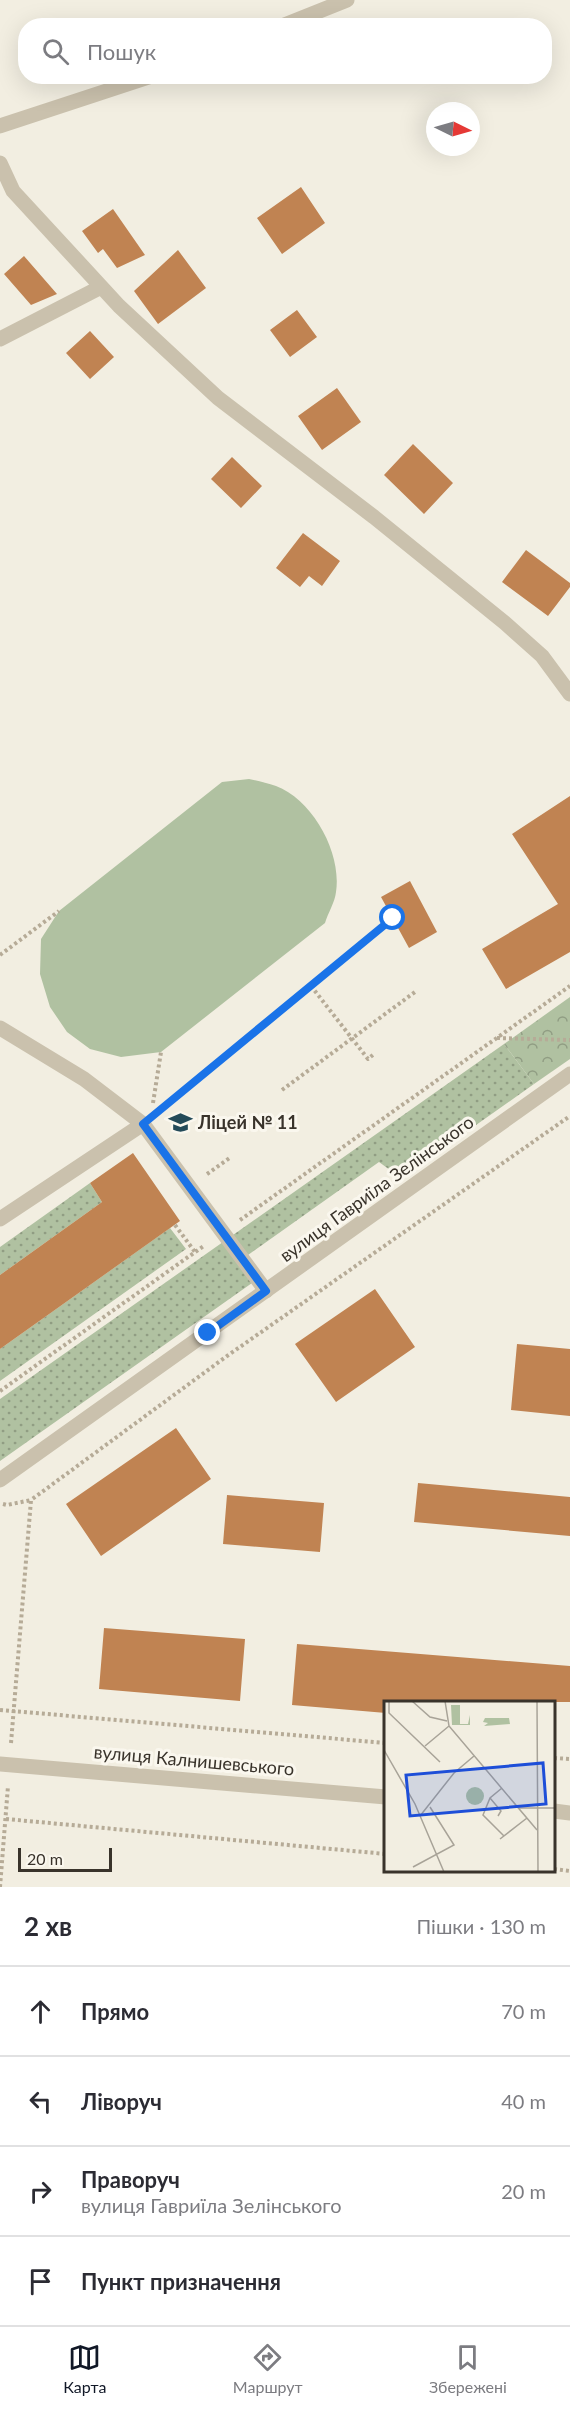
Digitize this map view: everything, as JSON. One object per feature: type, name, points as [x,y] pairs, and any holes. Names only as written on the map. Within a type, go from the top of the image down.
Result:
[{"type":"street","points":[[302,18],[347,0]]},
{"type":"street","points":[[0,126],[128,84]]},
{"type":"street","points":[[0,164],[13,191],[118,306],[218,398],[374,517],[505,623],[542,656],[570,694]]},
{"type":"street","points":[[0,339],[101,287]]},
{"type":"street","points":[[0,1028],[84,1079],[143,1124],[266,1291]]},
{"type":"street","name":"вулиця Гавриїла Зелінського","points":[[0,1480],[570,1074]]},
{"type":"street","points":[[0,1219],[143,1124]]},
{"type":"street","name":"вулиця Калнишевського","points":[[0,1764],[384,1797]]},
{"type":"street","points":[[555,1811],[570,1812]]},
{"type":"path","points":[[0,955],[59,911]]},
{"type":"path","points":[[143,1124],[393,918]]},
{"type":"path","points":[[311,986],[368,1059],[374,1054]]},
{"type":"path","points":[[0,1391],[570,986]]},
{"type":"path","points":[[282,1090],[415,992]]},
{"type":"path","points":[[497,1038],[570,1040]]},
{"type":"path","points":[[0,1502],[7,1505],[31,1500],[227,1356],[570,1116]]},
{"type":"path","points":[[204,1176],[231,1157]]},
{"type":"path","points":[[175,1225],[195,1252]]},
{"type":"path","points":[[14,1711],[31,1500]]},
{"type":"path","points":[[0,1710],[384,1743]]},
{"type":"path","points":[[555,1758],[570,1759]]},
{"type":"path","points":[[0,1887],[6,1819],[384,1854]]},
{"type":"path","points":[[555,1869],[570,1871]]},
{"type":"green space","points":[[249,779],[276,786],[289,793],[313,815],[322,830],[329,845],[337,877],[335,896],[325,923],[161,1052],[121,1057],[90,1049],[67,1032],[50,1007],[40,974],[41,939],[59,911],[222,782]]},
{"type":"green space","points":[[570,997],[570,1059],[534,1084],[504,1044]]},
{"type":"green space","points":[[504,1044],[534,1084],[401,1178],[379,1162],[248,1255],[233,1235]]},
{"type":"green space","points":[[90,1183],[102,1202],[0,1275],[0,1247]]},
{"type":"green space","points":[[170,1228],[186,1249],[0,1381],[0,1349]]},
{"type":"green space","points":[[223,1242],[252,1283],[0,1461],[0,1399]]},
{"type":"building","points":[[301,187],[325,223],[282,254],[257,218]]},
{"type":"building","points":[[113,209],[145,255],[117,268],[103,249],[98,253],[82,231]]},
{"type":"building","points":[[178,250],[206,288],[158,324],[134,291]]},
{"type":"building","points":[[24,256],[57,294],[31,305],[4,274]]},
{"type":"building","points":[[297,310],[317,337],[290,357],[270,330]]},
{"type":"building","points":[[90,331],[114,357],[90,379],[66,353]]},
{"type":"building","points":[[337,388],[361,422],[322,450],[298,416]]},
{"type":"building","points":[[413,444],[453,483],[424,514],[384,475]]},
{"type":"building","points":[[232,457],[262,486],[241,508],[211,479]]},
{"type":"building","points":[[303,533],[340,561],[322,586],[309,576],[300,587],[276,568]]},
{"type":"building","points":[[526,550],[570,583],[570,587],[548,616],[502,582]]},
{"type":"building","points":[[570,796],[570,952],[506,989],[482,949],[558,904],[512,834]]},
{"type":"building","points":[[410,881],[437,932],[409,948],[381,897]]},
{"type":"building","points":[[133,1153],[180,1221],[0,1349],[0,1275],[102,1202],[90,1183]]},
{"type":"building","points":[[375,1289],[415,1347],[336,1402],[295,1344]]},
{"type":"building","points":[[517,1344],[570,1349],[570,1416],[511,1410]]},
{"type":"building","points":[[176,1428],[211,1479],[101,1556],[66,1504]]},
{"type":"building","points":[[418,1483],[570,1497],[570,1536],[414,1522]]},
{"type":"building","points":[[227,1495],[324,1503],[320,1552],[223,1544]]},
{"type":"building","points":[[104,1628],[245,1639],[240,1701],[99,1689]]},
{"type":"building","points":[[297,1644],[570,1666],[570,1702],[384,1701],[384,1713],[292,1705]]},
{"type":"place","name":"Ліцей № 11","points":[[180,1123]]},
{"type":"route","points":[[208,1333],[266,1291],[143,1124],[393,918]]}]
